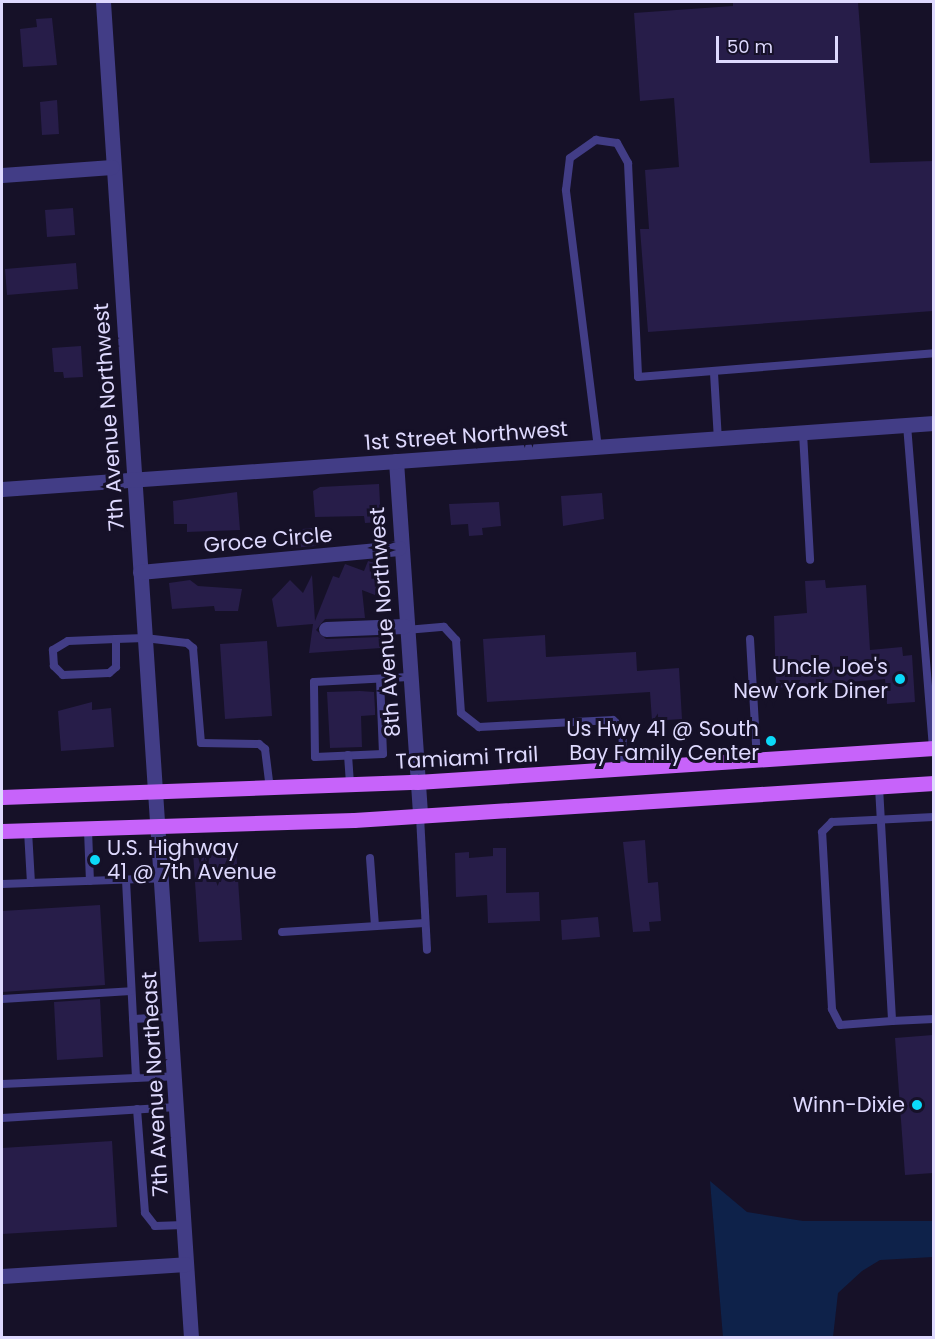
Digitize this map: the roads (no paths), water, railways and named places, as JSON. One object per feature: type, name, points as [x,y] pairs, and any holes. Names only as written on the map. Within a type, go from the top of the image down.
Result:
[{"type":"main road","name":"Tamiami Trail","points":[[2,797],[153,794],[417,782],[933,748]]},
{"type":"main road","points":[[2,831],[156,829],[420,816],[933,783]]},
{"type":"street","name":"7th Avenue Northwest","points":[[103,2],[156,829]]},
{"type":"street","points":[[2,175],[112,167]]},
{"type":"street","name":"1st Street Northwest","points":[[2,489],[598,449],[933,423]]},
{"type":"street","name":"8th Avenue Northwest","points":[[396,462],[404,628],[420,816]]},
{"type":"street","name":"Groce Circle","points":[[140,572],[399,549]]},
{"type":"street","points":[[326,629],[404,628]]},
{"type":"street","name":"7th Avenue Northeast","points":[[156,829],[163,878],[191,1338]]},
{"type":"street","points":[[2,1276],[186,1264]]},
{"type":"lane","points":[[598,449],[586,382],[566,190],[570,158],[585,144],[617,143],[628,163],[638,377],[714,373],[933,353]]},
{"type":"lane","points":[[714,373],[718,440]]},
{"type":"lane","points":[[907,425],[933,748]]},
{"type":"lane","points":[[803,433],[810,560]]},
{"type":"lane","points":[[404,628],[444,627],[456,640],[461,713],[479,727],[613,720],[622,728],[624,768]]},
{"type":"lane","points":[[116,639],[116,667],[109,673],[63,675],[54,666],[53,650],[68,641],[116,639],[145,638],[178,640],[193,648],[201,743],[259,744],[265,749],[270,789]]},
{"type":"lane","points":[[750,639],[757,760]]},
{"type":"lane","points":[[380,679],[383,754],[315,757],[314,682],[409,677]]},
{"type":"lane","points":[[348,755],[350,785]]},
{"type":"lane","points":[[879,787],[892,1021]]},
{"type":"lane","points":[[420,816],[427,950]]},
{"type":"lane","points":[[933,817],[832,822],[822,832],[832,1009],[840,1025],[933,1019]]},
{"type":"lane","points":[[88,830],[90,881]]},
{"type":"lane","points":[[28,831],[31,883]]},
{"type":"lane","points":[[370,858],[375,926]]},
{"type":"lane","points":[[2,885],[163,878]]},
{"type":"lane","points":[[126,880],[136,1078]]},
{"type":"lane","points":[[282,932],[425,923]]},
{"type":"lane","points":[[2,999],[131,991]]},
{"type":"lane","points":[[133,1019],[172,1017]]},
{"type":"lane","points":[[2,1084],[175,1076]]},
{"type":"lane","points":[[2,1118],[177,1107]]},
{"type":"lane","points":[[137,1109],[145,1214],[155,1226],[184,1225]]},
{"type":"water","points":[[710,1181],[747,1212],[803,1221],[933,1221],[933,1257],[880,1260],[862,1271],[838,1293],[833,1337],[723,1337]]},
{"type":"place","name":"Uncle Joe's New York Diner","points":[[900,679]]},
{"type":"place","name":"Us Hwy 41 @ South Bay Family Center","points":[[771,741]]},
{"type":"place","name":"U.S. Highway 41 @ 7th Avenue","points":[[95,860]]},
{"type":"place","name":"Winn-Dixie","points":[[917,1105]]}]
